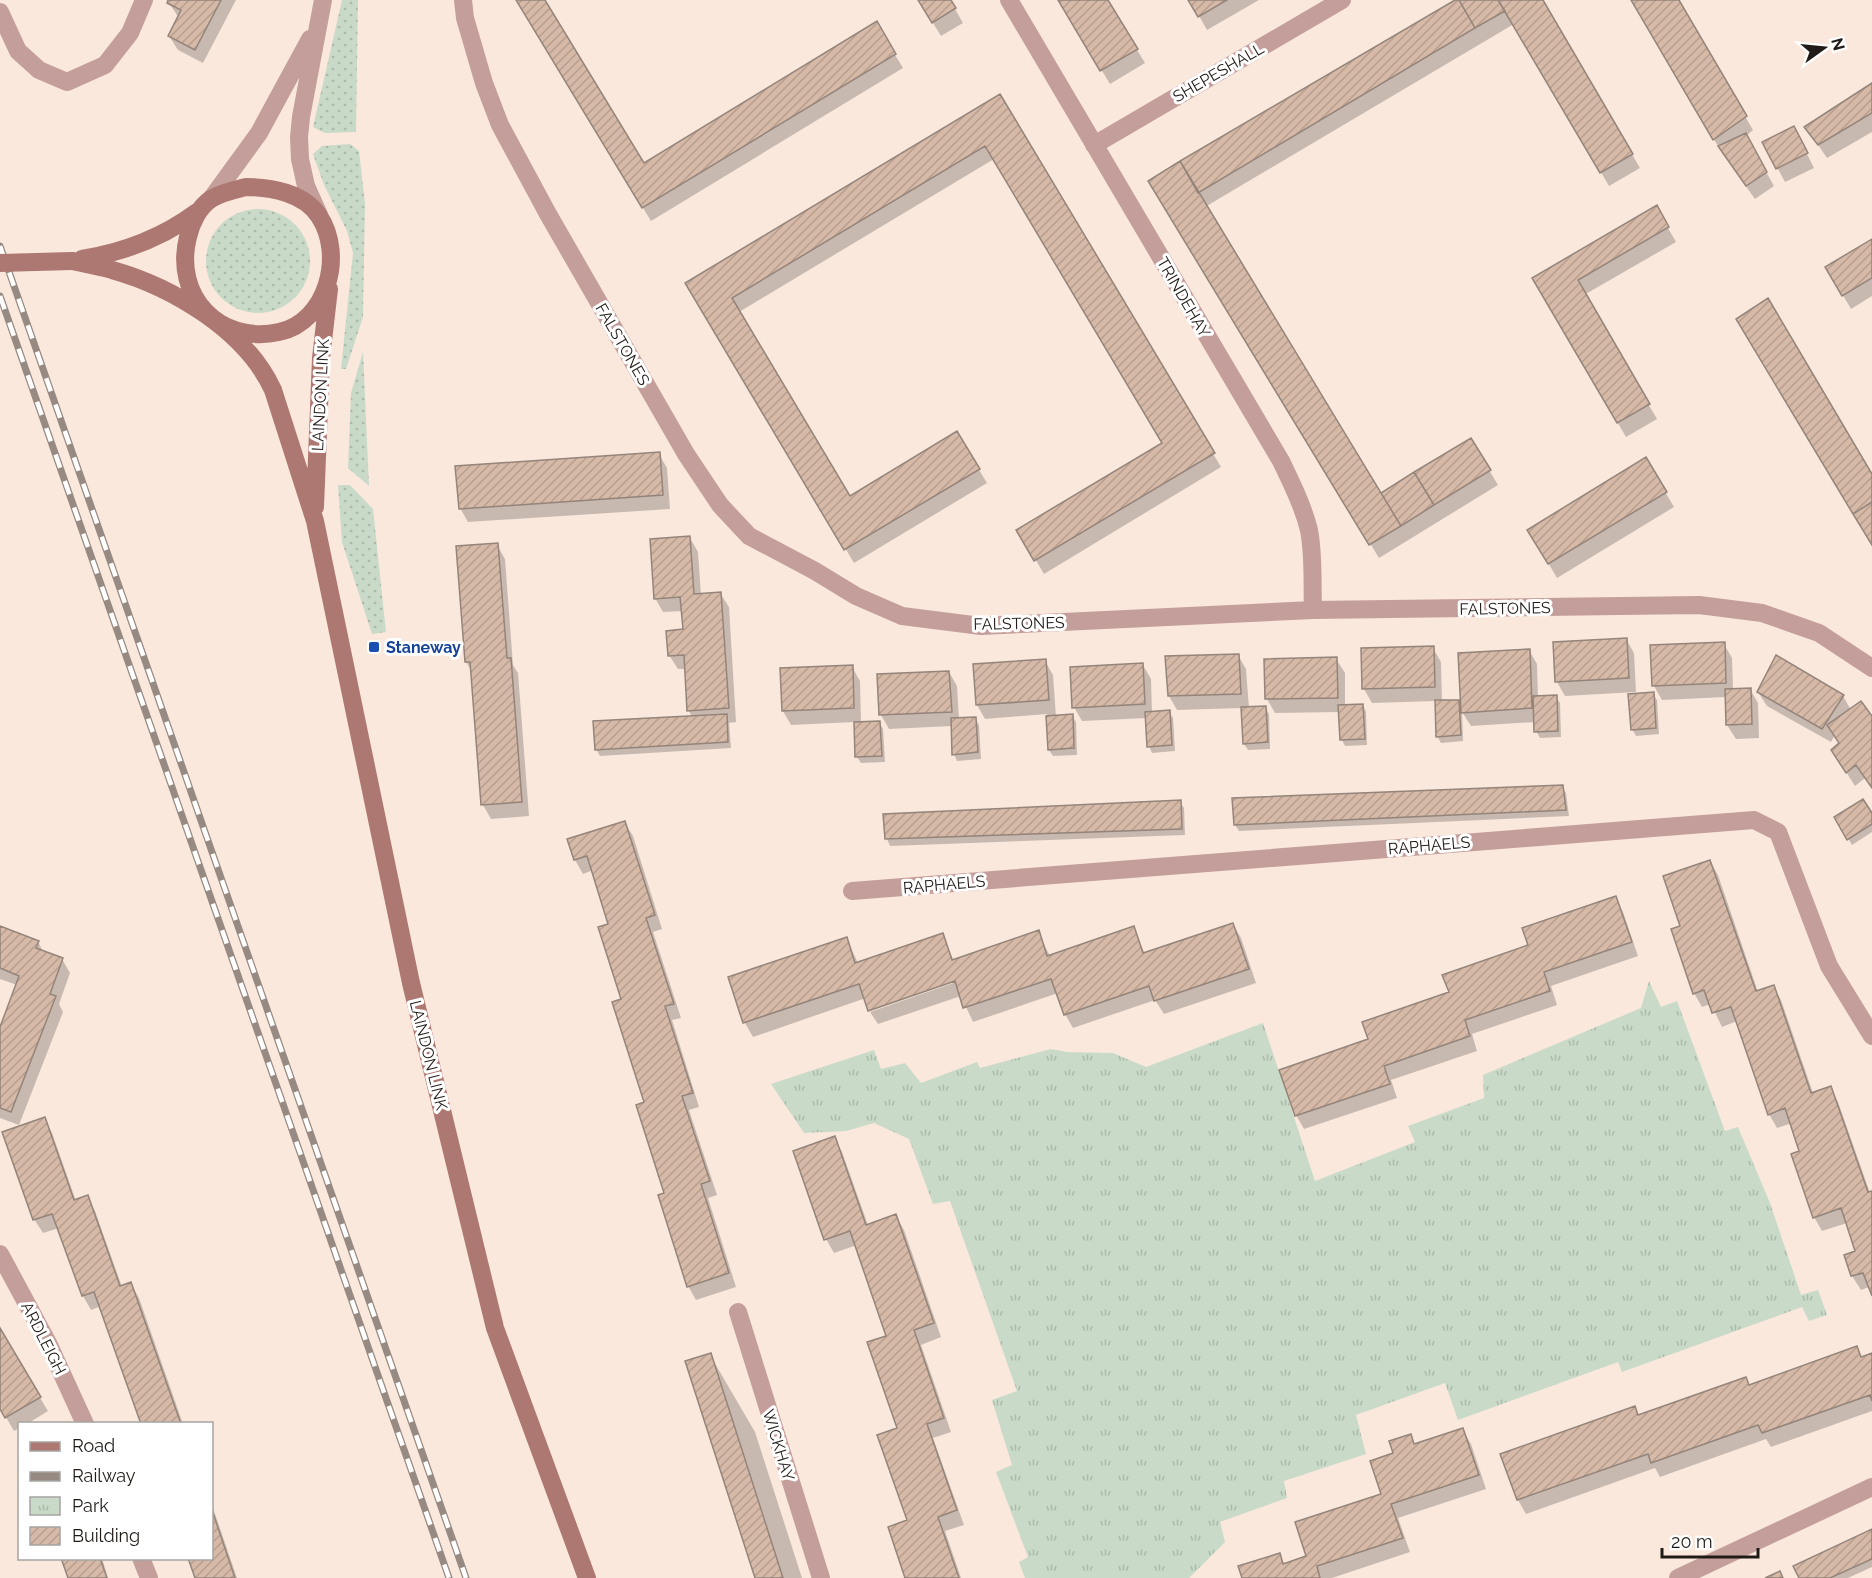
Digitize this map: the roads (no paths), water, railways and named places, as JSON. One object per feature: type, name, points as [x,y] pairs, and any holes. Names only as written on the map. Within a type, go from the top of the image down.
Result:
[{"type":"main road","points":[[0,263],[72,261],[111,255],[166,232],[227,192],[246,187],[264,187],[285,192],[304,202],[319,215],[327,231],[332,270],[324,292],[313,310],[298,323],[281,332],[259,334],[237,332],[145,282],[112,270],[72,261]]},
{"type":"main road","points":[[206,204],[190,228],[185,266],[189,286],[213,321]]},
{"type":"main road","name":"LAINDON LINK","points":[[315,521],[321,358],[332,270]]},
{"type":"main road","name":"LAINDON LINK","points":[[213,321],[238,340],[265,373],[281,412],[315,521],[411,982],[495,1328],[587,1578]]},
{"type":"street","points":[[0,12],[18,51],[39,70],[67,82],[105,64],[130,33],[144,0]]},
{"type":"street","points":[[319,215],[306,186],[300,159],[299,137],[323,0]]},
{"type":"street","name":"FALSTONES","points":[[463,0],[465,18],[484,83],[500,125],[548,214],[686,454],[720,505],[749,536],[856,596],[902,616],[981,626],[1313,610],[1699,605],[1762,613],[1810,629],[1872,668]]},
{"type":"street","name":"TRINDEHAY","points":[[1009,0],[1281,461],[1299,497],[1309,531],[1313,568],[1313,610]]},
{"type":"street","name":"SHEPESHALL","points":[[1094,145],[1342,0]]},
{"type":"street","points":[[206,204],[259,132],[319,21]]},
{"type":"street","name":"RAPHAELS","points":[[852,891],[1754,820],[1778,832],[1828,966],[1872,1036]]},
{"type":"street","name":"ARDLEIGH","points":[[0,1254],[48,1343],[84,1422]]},
{"type":"street","name":"WICKHAY","points":[[738,1312],[821,1578]]},
{"type":"street","points":[[1678,1578],[1872,1486]]},
{"type":"street","points":[[142,1560],[149,1578]]},
{"type":"railway","points":[[0,246],[466,1578]]},
{"type":"railway","points":[[0,296],[449,1578]]},
{"type":"place","name":"Staneway","points":[[374,647]]}]
